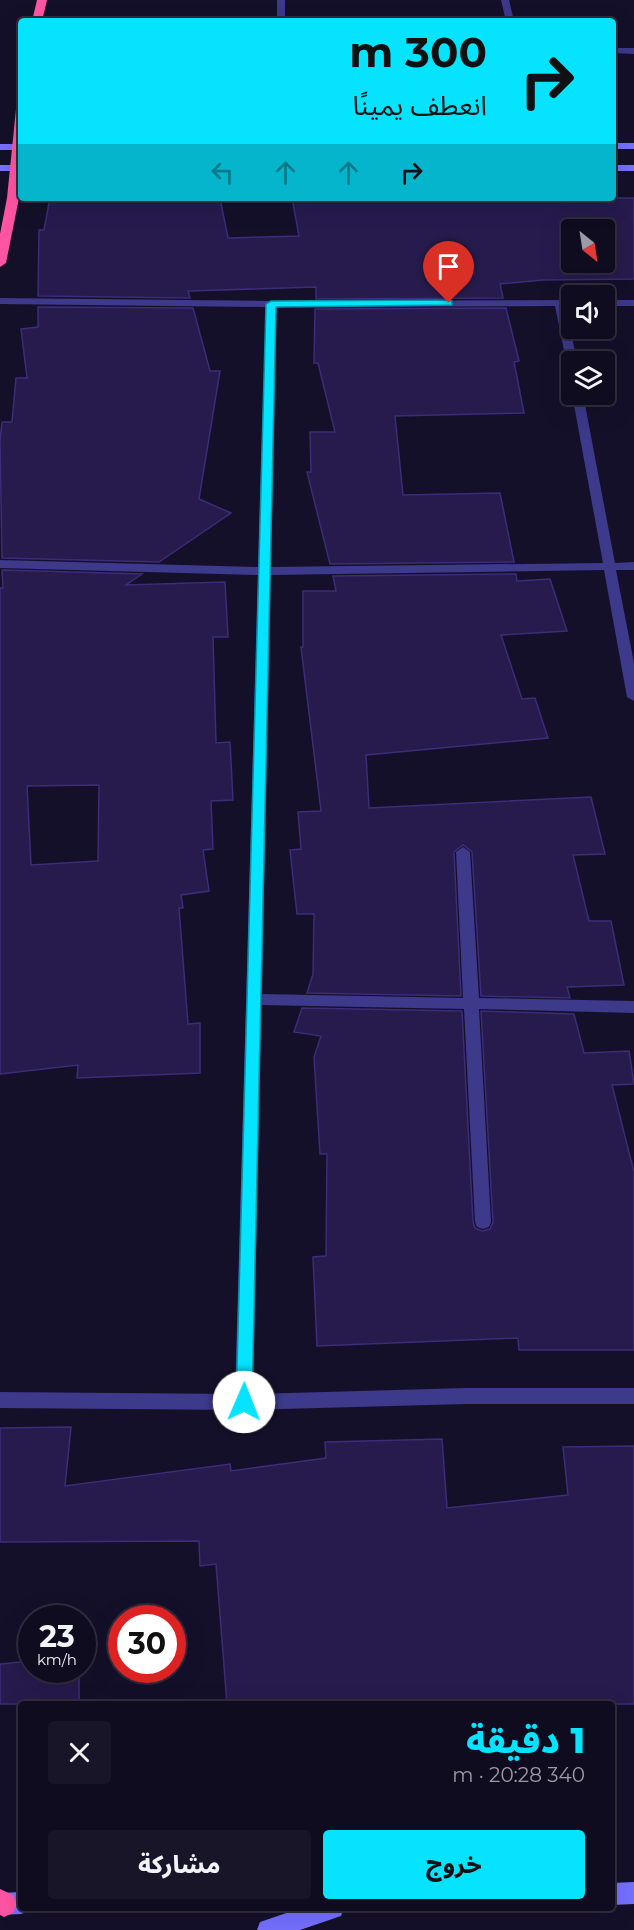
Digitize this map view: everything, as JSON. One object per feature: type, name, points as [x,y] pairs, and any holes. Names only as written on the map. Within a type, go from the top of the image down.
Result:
[{"type":"highway","points":[[38,18],[42,0]]},
{"type":"highway","points":[[0,263],[18,168],[18,147]]},
{"type":"street","points":[[280,18],[281,0]]},
{"type":"street","points":[[505,0],[509,18]]},
{"type":"street","points":[[616,51],[634,51]]},
{"type":"street","points":[[616,146],[634,146]]},
{"type":"street","points":[[0,147],[18,147]]},
{"type":"street","points":[[0,168],[18,168]]},
{"type":"street","points":[[616,168],[634,168]]},
{"type":"street","points":[[0,301],[271,304],[561,303]]},
{"type":"street","points":[[615,303],[634,303]]},
{"type":"street","points":[[244,1402],[271,304]]},
{"type":"street","points":[[579,405],[630,657],[634,697]]},
{"type":"street","points":[[0,564],[264,571],[634,566]]},
{"type":"street","points":[[463,852],[483,1222]]},
{"type":"street","points":[[253,999],[634,1007]]},
{"type":"street","points":[[0,1400],[244,1402],[466,1396],[634,1396]]},
{"type":"street","points":[[615,1894],[634,1893]]},
{"type":"street","points":[[268,1930],[324,1911]]},
{"type":"building","points":[[616,198],[634,198],[634,279],[543,280],[500,284],[503,298],[316,299],[316,287],[188,291],[190,298],[38,296],[39,230],[44,230],[49,201],[221,201],[228,238],[299,236],[293,201],[616,201]]},
{"type":"building","points":[[38,307],[193,308],[210,371],[220,371],[199,499],[231,513],[159,562],[2,558],[0,441],[2,422],[12,422],[16,378],[27,378],[21,329],[38,327]]},
{"type":"building","points":[[506,308],[519,361],[514,362],[524,413],[395,416],[403,495],[500,493],[514,562],[330,564],[307,472],[311,472],[310,432],[335,432],[318,363],[314,363],[315,309]]},
{"type":"building","points":[[2,570],[142,574],[126,585],[225,582],[228,637],[213,637],[216,743],[230,742],[233,800],[211,801],[213,849],[203,850],[209,891],[181,895],[183,908],[179,908],[188,1024],[200,1023],[200,1073],[77,1078],[78,1065],[0,1074],[0,588],[3,588]],"holes":[[[99,785],[98,861],[31,865],[27,786]]]},
{"type":"building","points":[[516,574],[517,581],[550,579],[567,631],[501,635],[522,699],[535,698],[548,738],[366,755],[369,808],[591,797],[605,854],[573,855],[589,921],[611,921],[624,985],[567,987],[570,998],[481,996],[472,852],[463,845],[454,852],[461,996],[307,993],[313,974],[314,914],[297,914],[290,850],[301,849],[298,812],[321,811],[301,647],[303,647],[303,591],[336,591],[333,576]]},
{"type":"building","points":[[302,1008],[462,1011],[473,1222],[475,1228],[482,1231],[490,1229],[493,1222],[481,1011],[574,1014],[584,1053],[629,1051],[634,1084],[612,1085],[634,1172],[634,1350],[519,1350],[518,1338],[317,1346],[313,1257],[326,1256],[327,1154],[320,1154],[314,1057],[321,1036],[294,1032]]},
{"type":"building","points":[[71,1427],[65,1486],[230,1464],[231,1471],[326,1458],[325,1442],[442,1439],[447,1508],[568,1495],[563,1447],[634,1446],[634,1704],[615,1704],[615,1701],[227,1701],[216,1564],[200,1566],[199,1541],[0,1542],[0,1428]]},
{"type":"building","points":[[18,1662],[18,1683],[79,1683],[79,1701],[18,1701],[18,1704],[0,1704],[0,1664]]},
{"type":"route","points":[[244,1402],[271,304],[449,303]]}]
